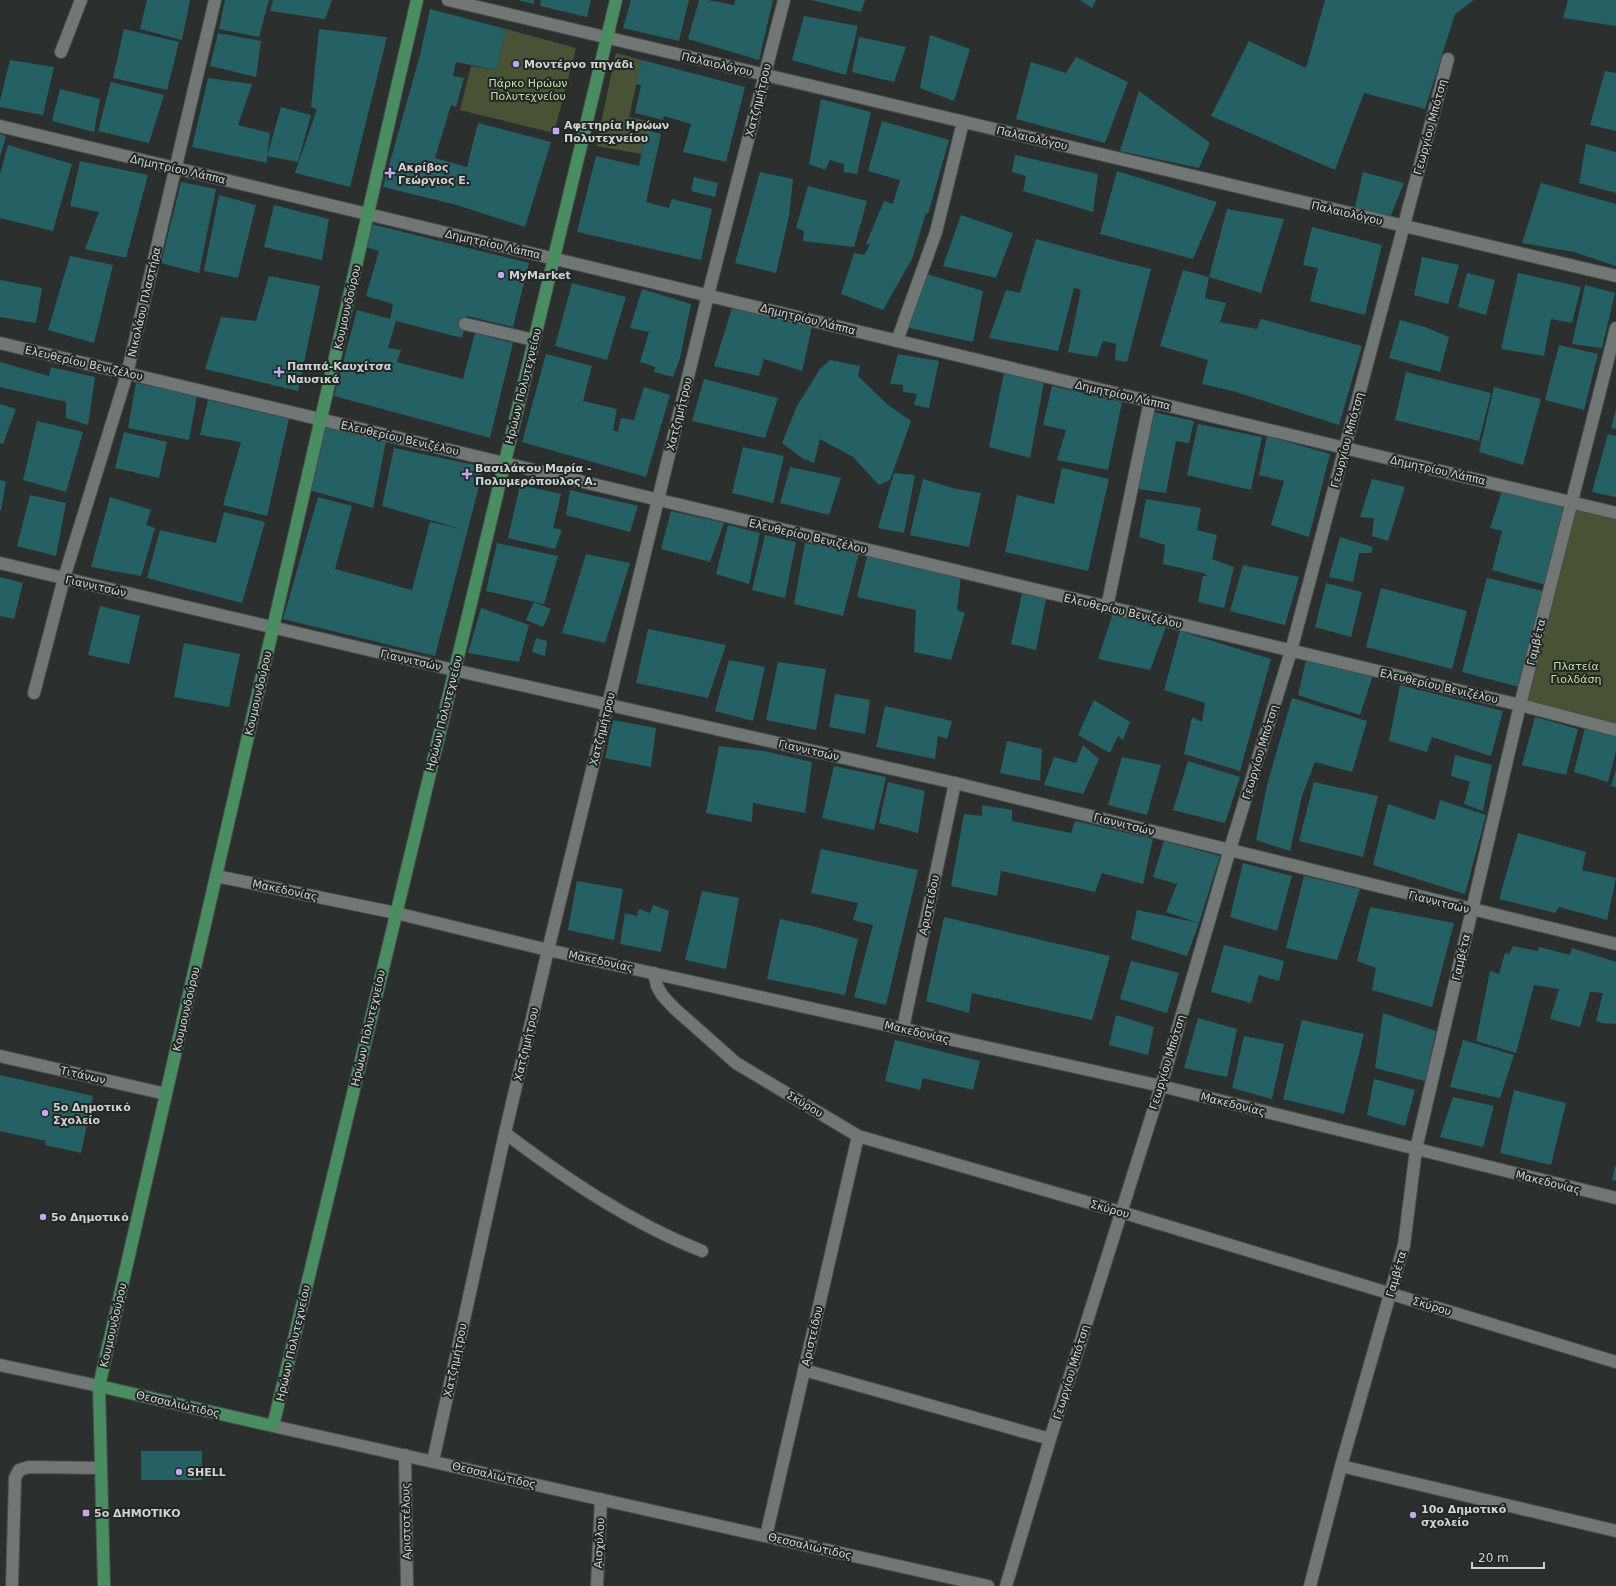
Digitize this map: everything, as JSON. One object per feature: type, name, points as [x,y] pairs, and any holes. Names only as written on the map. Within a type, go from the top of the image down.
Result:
[{"type":"main road","name":"Κουμουνδούρου","points":[[104,1586],[99,1386],[417,0]]},
{"type":"main road","name":"Ηρώων Πολυτεχνείου","points":[[273,1426],[616,0]]},
{"type":"main road","name":"Θεσσαλιώτιδος","points":[[99,1386],[273,1426]]},
{"type":"street","points":[[61,52],[81,0]]},
{"type":"street","name":"Νικολάου Πλαστήρα","points":[[34,692],[64,578],[127,374],[214,0]]},
{"type":"street","name":"Παλαιολόγου","points":[[448,0],[1616,276]]},
{"type":"street","name":"Χατζημήτρου","points":[[433,1462],[505,1132],[548,950],[708,295],[784,0]]},
{"type":"street","name":"Γεωργίου Μπότση","points":[[1006,1586],[1050,1439],[1161,1086],[1230,849],[1291,651],[1448,59]]},
{"type":"street","points":[[897,341],[936,232],[963,122]]},
{"type":"street","name":"Δημητρίου Λάππα","points":[[0,126],[1616,512]]},
{"type":"street","points":[[465,324],[534,340]]},
{"type":"street","name":"Γαμβέτα","points":[[1310,1586],[1340,1466],[1404,1245],[1416,1149],[1520,705],[1616,328]]},
{"type":"street","name":"Ελευθερίου Βενιζέλου","points":[[0,343],[1520,705],[1616,730]]},
{"type":"street","points":[[1107,607],[1150,401]]},
{"type":"street","name":"Γιαννιτσών","points":[[0,563],[454,670],[955,783],[1616,944]]},
{"type":"street","name":"Αριστείδου","points":[[902,1028],[955,783]]},
{"type":"street","name":"Μακεδονίας","points":[[216,876],[396,913],[548,950],[1161,1086],[1616,1198]]},
{"type":"street","name":"Σκύρου","points":[[654,973],[657,986],[662,995],[670,1004],[736,1063],[858,1136],[1121,1212],[1616,1362]]},
{"type":"street","name":"Τιτάνων","points":[[0,1056],[166,1094]]},
{"type":"street","points":[[505,1132],[536,1156],[574,1182],[636,1221],[659,1234],[702,1251]]},
{"type":"street","name":"Αριστείδου","points":[[766,1536],[858,1136]]},
{"type":"street","name":"Θεσσαλιώτιδος","points":[[0,1365],[99,1386]]},
{"type":"street","points":[[804,1370],[1050,1439]]},
{"type":"street","name":"Θεσσαλιώτιδος","points":[[273,1426],[988,1586]]},
{"type":"street","name":"Αριστοτέλους","points":[[405,1456],[407,1586]]},
{"type":"street","points":[[1340,1466],[1616,1531]]},
{"type":"street","points":[[12,1586],[15,1478],[19,1470],[29,1467],[101,1468]]},
{"type":"street","name":"Αισχύλου","points":[[597,1586],[601,1499]]},
{"type":"green space","name":"Πάρκο Ηρώων Πολυτεχνείου","points":[[506,29],[576,48],[554,133],[460,110],[471,66],[496,70]]},
{"type":"green space","points":[[616,53],[642,60],[629,117],[648,121],[641,154],[596,146]]},
{"type":"green space","name":"Πλατεία Γιολδάση","points":[[1576,507],[1616,517],[1616,724],[1527,701]]},
{"type":"building","points":[[147,0],[190,0],[182,40],[140,29]]},
{"type":"building","points":[[225,0],[269,0],[259,37],[219,29]]},
{"type":"building","points":[[273,0],[332,0],[325,19],[270,11]]},
{"type":"building","points":[[517,0],[534,0],[534,4]]},
{"type":"building","points":[[541,0],[591,0],[587,17],[540,6]]},
{"type":"building","points":[[631,0],[689,0],[679,41],[623,28]]},
{"type":"building","points":[[699,0],[708,0],[734,5],[735,0],[773,0],[759,60],[688,39]]},
{"type":"building","points":[[811,0],[865,0],[861,12]]},
{"type":"building","points":[[1080,0],[1096,0],[1092,8]]},
{"type":"building","points":[[1325,0],[1474,0],[1455,14],[1425,109],[1364,93],[1335,170],[1211,116],[1249,41],[1306,68]]},
{"type":"building","points":[[1568,0],[1616,0],[1616,26],[1563,18]]},
{"type":"building","points":[[430,9],[506,29],[496,70],[456,62],[453,76],[464,78],[456,107],[451,105],[435,158],[467,167],[478,123],[551,142],[525,227],[457,205],[383,187],[420,55]]},
{"type":"building","points":[[804,16],[858,26],[846,75],[792,60]]},
{"type":"building","points":[[124,29],[179,42],[167,90],[113,78]]},
{"type":"building","points":[[319,29],[387,37],[350,187],[295,173],[317,109],[311,107]]},
{"type":"building","points":[[218,33],[261,41],[256,77],[210,66]]},
{"type":"building","points":[[930,35],[970,49],[954,101],[920,88]]},
{"type":"building","points":[[859,37],[906,47],[894,82],[852,72]]},
{"type":"building","points":[[1076,57],[1128,82],[1105,143],[1016,119],[1031,62],[1066,73]]},
{"type":"building","points":[[10,60],[54,67],[43,115],[0,107],[0,101]]},
{"type":"building","points":[[642,60],[745,87],[726,162],[683,152],[691,124],[664,116],[663,120],[635,113],[641,85],[636,84]]},
{"type":"building","points":[[1605,71],[1616,73],[1616,131],[1590,125]]},
{"type":"building","points":[[208,78],[252,84],[238,125],[270,133],[267,163],[192,147]]},
{"type":"building","points":[[111,82],[164,95],[149,143],[98,131]]},
{"type":"building","points":[[60,89],[100,99],[94,132],[52,121]]},
{"type":"building","points":[[1139,91],[1210,143],[1199,168],[1120,151]]},
{"type":"building","points":[[821,99],[871,112],[857,174],[844,172],[844,164],[830,160],[825,170],[809,164]]},
{"type":"building","points":[[281,107],[311,115],[298,162],[267,156]]},
{"type":"building","points":[[882,121],[949,140],[928,214],[926,213],[912,259],[883,310],[841,294],[854,253],[864,255],[870,245],[866,244],[884,201],[893,204],[900,180],[868,171]]},
{"type":"building","points":[[646,130],[661,134],[646,202],[669,208],[672,199],[712,209],[701,260],[577,232],[596,156],[639,166]]},
{"type":"building","points":[[0,134],[6,136],[0,157]]},
{"type":"building","points":[[1586,144],[1616,152],[1616,193],[1579,183]]},
{"type":"building","points":[[8,145],[72,164],[53,231],[0,218],[0,174]]},
{"type":"building","points":[[1015,155],[1098,174],[1093,212],[1023,191],[1026,176],[1012,172]]},
{"type":"building","points":[[80,161],[148,175],[126,258],[85,249],[99,212],[70,206]]},
{"type":"building","points":[[1117,171],[1217,202],[1193,259],[1100,234]]},
{"type":"building","points":[[760,172],[793,179],[789,216],[776,273],[735,263]]},
{"type":"building","points":[[1363,172],[1404,183],[1389,220],[1354,211]]},
{"type":"building","points":[[694,177],[718,183],[715,197],[691,191]]},
{"type":"building","points":[[181,182],[216,189],[199,273],[161,263]]},
{"type":"building","points":[[1541,183],[1616,204],[1616,266],[1574,252],[1522,243]]},
{"type":"building","points":[[808,186],[867,201],[854,247],[803,241],[804,231],[796,228]]},
{"type":"building","points":[[219,195],[256,205],[238,278],[204,271]]},
{"type":"building","points":[[274,205],[329,219],[322,260],[264,247]]},
{"type":"building","points":[[1227,209],[1284,219],[1261,293],[1209,277]]},
{"type":"building","points":[[961,215],[1013,233],[996,278],[943,266]]},
{"type":"building","points":[[371,224],[529,263],[513,327],[467,316],[462,338],[396,321],[388,348],[401,350],[397,362],[463,379],[475,333],[513,343],[490,438],[334,396],[357,310],[390,319],[393,304],[366,296],[379,251],[365,247]]},
{"type":"building","points":[[1312,227],[1382,245],[1365,315],[1310,301],[1318,268],[1303,265]]},
{"type":"building","points":[[1036,239],[1151,269],[1127,362],[1115,360],[1116,344],[1103,341],[1097,357],[1068,352],[1081,290],[1074,288],[1058,351],[989,338],[1006,290],[1020,293]]},
{"type":"building","points":[[70,256],[113,265],[94,343],[48,330]]},
{"type":"building","points":[[1422,257],[1459,265],[1448,304],[1414,295]]},
{"type":"building","points":[[1183,270],[1209,277],[1205,298],[1226,303],[1220,322],[1257,329],[1261,319],[1362,346],[1339,425],[1236,392],[1202,384],[1208,360],[1160,346]]},
{"type":"building","points":[[1467,273],[1495,280],[1486,315],[1458,307]]},
{"type":"building","points":[[1518,273],[1581,287],[1572,323],[1551,319],[1544,356],[1501,349]]},
{"type":"building","points":[[927,274],[983,291],[973,342],[905,327]]},
{"type":"building","points":[[269,276],[320,286],[298,391],[205,369],[221,317],[256,321]]},
{"type":"building","points":[[0,280],[42,288],[36,323],[0,317]]},
{"type":"building","points":[[572,283],[626,297],[607,360],[555,346]]},
{"type":"building","points":[[1585,285],[1615,293],[1602,348],[1572,344]]},
{"type":"building","points":[[642,289],[691,304],[680,358],[673,377],[654,372],[655,367],[640,362],[649,332],[630,328]]},
{"type":"building","points":[[732,308],[812,327],[802,371],[764,359],[759,376],[714,366]]},
{"type":"building","points":[[1400,320],[1425,327],[1449,337],[1440,372],[1389,358]]},
{"type":"building","points":[[1559,345],[1598,354],[1584,410],[1545,400]]},
{"type":"building","points":[[546,354],[592,366],[583,401],[617,409],[613,430],[618,432],[621,418],[634,420],[644,387],[670,395],[646,477],[522,442]]},
{"type":"building","points":[[898,354],[939,361],[929,408],[914,405],[917,394],[903,392],[903,385],[890,384]]},
{"type":"building","points":[[830,360],[860,366],[858,376],[888,405],[911,421],[890,480],[879,485],[853,457],[820,439],[814,463],[802,458],[782,443],[797,406],[820,369]]},
{"type":"building","points":[[0,362],[49,376],[51,367],[95,377],[88,425],[66,418],[66,402],[0,387]]},
{"type":"building","points":[[1005,368],[1045,377],[1030,458],[989,447]]},
{"type":"building","points":[[1406,372],[1491,393],[1479,441],[1395,420]]},
{"type":"building","points":[[704,379],[778,398],[765,438],[692,421]]},
{"type":"building","points":[[136,383],[197,396],[189,440],[128,428]]},
{"type":"building","points":[[1052,386],[1122,402],[1108,470],[1057,460],[1066,430],[1043,425]]},
{"type":"building","points":[[1494,387],[1541,399],[1523,465],[1479,452]]},
{"type":"building","points":[[208,400],[289,419],[267,516],[223,505],[241,442],[200,435]]},
{"type":"building","points":[[0,404],[16,409],[3,444],[0,443]]},
{"type":"building","points":[[1616,409],[1616,429],[1611,428]]},
{"type":"building","points":[[1153,412],[1194,421],[1189,443],[1176,441],[1166,493],[1138,489]]},
{"type":"building","points":[[37,421],[83,432],[66,492],[23,480]]},
{"type":"building","points":[[1198,424],[1262,437],[1251,490],[1187,475]]},
{"type":"building","points":[[322,426],[386,441],[373,508],[309,490]]},
{"type":"building","points":[[124,432],[167,442],[159,478],[115,468]]},
{"type":"building","points":[[1608,434],[1616,436],[1616,497],[1592,492]]},
{"type":"building","points":[[1267,436],[1330,454],[1309,537],[1271,525],[1284,481],[1259,475]]},
{"type":"building","points":[[743,447],[784,456],[773,503],[732,493]]},
{"type":"building","points":[[394,448],[484,467],[435,656],[283,619],[318,497],[352,506],[335,569],[412,590],[430,522],[461,529],[382,506]]},
{"type":"building","points":[[790,467],[841,478],[829,515],[780,503]]},
{"type":"building","points":[[1062,468],[1109,479],[1088,571],[1005,552],[1017,495],[1054,504]]},
{"type":"building","points":[[894,473],[915,475],[904,533],[878,528]]},
{"type":"building","points":[[923,479],[956,489],[981,493],[969,547],[910,535]]},
{"type":"building","points":[[1372,479],[1405,487],[1388,541],[1372,536],[1374,518],[1360,517]]},
{"type":"building","points":[[0,480],[6,482],[1,510],[0,510]]},
{"type":"building","points":[[520,485],[561,494],[553,528],[562,530],[555,549],[508,538]]},
{"type":"building","points":[[570,490],[638,506],[630,532],[566,515]]},
{"type":"building","points":[[1502,491],[1564,507],[1546,585],[1492,570],[1502,531],[1490,528]]},
{"type":"building","points":[[30,495],[66,503],[56,556],[17,546]]},
{"type":"building","points":[[110,497],[151,510],[146,525],[155,528],[141,576],[91,567]]},
{"type":"building","points":[[1146,499],[1201,508],[1197,530],[1217,535],[1212,559],[1234,567],[1224,608],[1198,602],[1203,576],[1208,576],[1203,573],[1163,564],[1165,545],[1139,537]]},
{"type":"building","points":[[671,511],[724,523],[710,562],[661,549]]},
{"type":"building","points":[[224,512],[265,522],[242,603],[147,578],[160,530],[216,543]]},
{"type":"building","points":[[728,525],[760,533],[749,584],[716,574]]},
{"type":"building","points":[[765,535],[796,542],[785,598],[752,590]]},
{"type":"building","points":[[1340,537],[1373,547],[1371,553],[1359,553],[1353,582],[1329,577]]},
{"type":"building","points":[[497,543],[558,556],[544,604],[486,591]]},
{"type":"building","points":[[805,543],[859,553],[843,616],[794,604]]},
{"type":"building","points":[[586,554],[630,563],[605,643],[562,633]]},
{"type":"building","points":[[867,556],[961,577],[957,610],[965,613],[951,660],[914,652],[916,610],[857,597]]},
{"type":"building","points":[[1243,565],[1299,577],[1285,625],[1230,611]]},
{"type":"building","points":[[0,577],[23,583],[14,619],[0,616]]},
{"type":"building","points":[[1487,578],[1543,591],[1519,687],[1462,672]]},
{"type":"building","points":[[1326,583],[1362,592],[1351,637],[1315,627]]},
{"type":"building","points":[[1381,588],[1467,611],[1452,669],[1366,647]]},
{"type":"building","points":[[1022,593],[1046,599],[1036,650],[1011,644]]},
{"type":"building","points":[[534,602],[551,609],[543,627],[526,620]]},
{"type":"building","points":[[100,606],[140,616],[129,664],[88,655]]},
{"type":"building","points":[[481,608],[529,625],[519,662],[468,653]]},
{"type":"building","points":[[1113,613],[1166,627],[1150,670],[1098,659]]},
{"type":"building","points":[[648,629],[726,645],[708,698],[636,683]]},
{"type":"building","points":[[1180,631],[1271,659],[1240,771],[1184,754],[1192,717],[1202,722],[1205,703],[1164,690]]},
{"type":"building","points":[[536,638],[547,641],[545,656],[532,652]]},
{"type":"building","points":[[184,643],[240,654],[229,707],[174,697]]},
{"type":"building","points":[[729,660],[765,667],[753,721],[715,711]]},
{"type":"building","points":[[1306,660],[1373,675],[1360,715],[1298,695]]},
{"type":"building","points":[[778,662],[826,669],[816,730],[766,720]]},
{"type":"building","points":[[1400,685],[1503,711],[1491,756],[1432,737],[1427,752],[1389,741]]},
{"type":"building","points":[[835,694],[870,700],[865,734],[829,727]]},
{"type":"building","points":[[1292,698],[1367,721],[1352,772],[1315,762],[1302,796],[1290,851],[1256,840],[1267,785]]},
{"type":"building","points":[[1094,700],[1130,722],[1123,740],[1118,736],[1110,753],[1078,735]]},
{"type":"building","points":[[885,706],[952,721],[947,739],[938,736],[935,759],[876,747]]},
{"type":"building","points":[[1535,717],[1578,729],[1566,775],[1522,765]]},
{"type":"building","points":[[613,720],[656,728],[651,767],[605,758]]},
{"type":"building","points":[[1585,727],[1616,736],[1616,751],[1608,782],[1574,772]]},
{"type":"building","points":[[1007,741],[1042,749],[1040,781],[1000,773]]},
{"type":"building","points":[[1083,745],[1099,759],[1083,794],[1044,785],[1054,757],[1076,763]]},
{"type":"building","points":[[719,746],[764,751],[812,762],[805,813],[753,803],[752,822],[706,813]]},
{"type":"building","points":[[1455,755],[1492,765],[1483,811],[1464,804],[1470,782],[1451,776]]},
{"type":"building","points":[[1122,757],[1161,765],[1147,815],[1108,805]]},
{"type":"building","points":[[1188,761],[1240,777],[1225,823],[1173,810]]},
{"type":"building","points":[[834,766],[886,777],[874,830],[822,818]]},
{"type":"building","points":[[1616,769],[1616,787],[1611,786]]},
{"type":"building","points":[[888,782],[925,791],[918,833],[879,823]]},
{"type":"building","points":[[1314,782],[1378,796],[1363,857],[1299,841]]},
{"type":"building","points":[[1440,800],[1486,815],[1465,894],[1373,865],[1388,804],[1435,820]]},
{"type":"building","points":[[982,805],[1012,810],[1012,821],[1071,833],[1075,821],[1153,839],[1143,884],[1102,873],[1095,892],[1001,871],[997,896],[951,886],[964,814],[982,816]]},
{"type":"building","points":[[1518,833],[1586,852],[1582,870],[1616,878],[1607,920],[1559,907],[1555,913],[1499,899]]},
{"type":"building","points":[[1164,841],[1220,856],[1199,923],[1166,912],[1177,884],[1153,877]]},
{"type":"building","points":[[821,849],[918,870],[886,1005],[854,997],[873,925],[853,920],[858,903],[811,893]]},
{"type":"building","points":[[1243,863],[1292,876],[1277,931],[1230,917]]},
{"type":"building","points":[[1304,876],[1360,889],[1337,960],[1286,948]]},
{"type":"building","points":[[577,881],[623,889],[614,940],[568,930]]},
{"type":"building","points":[[702,891],[739,898],[726,969],[685,960]]},
{"type":"building","points":[[653,905],[669,911],[661,952],[620,944],[625,913],[637,916],[639,909],[650,913]]},
{"type":"building","points":[[1370,907],[1454,923],[1432,1007],[1372,990],[1376,968],[1357,961]]},
{"type":"building","points":[[1137,910],[1199,923],[1187,956],[1131,939]]},
{"type":"building","points":[[944,917],[1110,956],[1092,1020],[972,993],[969,1013],[926,1001]]},
{"type":"building","points":[[780,919],[820,928],[858,939],[845,995],[767,979]]},
{"type":"building","points":[[1224,945],[1284,961],[1279,981],[1259,975],[1251,1003],[1211,992]]},
{"type":"building","points":[[1513,946],[1538,951],[1539,947],[1570,955],[1572,948],[1616,962],[1616,1024],[1596,1021],[1603,993],[1590,992],[1580,1027],[1550,1019],[1559,989],[1534,985],[1516,1053],[1476,1041],[1490,971],[1499,974],[1505,953],[1509,954]]},
{"type":"building","points":[[1131,961],[1179,973],[1167,1013],[1120,999]]},
{"type":"building","points":[[1383,1013],[1436,1031],[1425,1081],[1375,1068]]},
{"type":"building","points":[[1116,1015],[1154,1027],[1148,1055],[1109,1045]]},
{"type":"building","points":[[1198,1018],[1237,1029],[1227,1077],[1184,1068]]},
{"type":"building","points":[[1302,1020],[1364,1034],[1344,1114],[1283,1099]]},
{"type":"building","points":[[1244,1036],[1284,1044],[1272,1099],[1232,1088]]},
{"type":"building","points":[[895,1040],[980,1061],[973,1090],[923,1078],[920,1090],[885,1081]]},
{"type":"building","points":[[1463,1040],[1514,1055],[1500,1098],[1450,1087]]},
{"type":"building","name":"5ο Δημοτικό Σχολείο","points":[[0,1075],[93,1096],[81,1153],[45,1145],[46,1141],[0,1131]]},
{"type":"building","points":[[1374,1079],[1415,1090],[1405,1126],[1367,1115]]},
{"type":"building","points":[[1514,1090],[1566,1103],[1551,1165],[1500,1153]]},
{"type":"building","points":[[1453,1097],[1494,1106],[1483,1147],[1440,1137]]},
{"type":"building","points":[[1616,1166],[1616,1181],[1612,1180]]},
{"type":"building","points":[[141,1451],[202,1451],[202,1480],[141,1480]]},
{"type":"place","name":"Μοντέρνο πηγάδι","points":[[516,64]]},
{"type":"place","name":"Αφετηρία Ηρώων Πολυτεχνείου","points":[[556,131]]},
{"type":"place","name":"Ακρίβος Γεώργιος Ε.","points":[[390,173]]},
{"type":"place","name":"MyMarket","points":[[501,275]]},
{"type":"place","name":"Παππά-Καυχίτσα Ναυσικά","points":[[279,372]]},
{"type":"place","name":"Βασιλάκου Μαρία - Πολυμερόπουλος Α.","points":[[467,474]]},
{"type":"place","name":"5ο Δημοτικό Σχολείο","points":[[45,1113]]},
{"type":"place","name":"5ο Δημοτικό","points":[[43,1217]]},
{"type":"place","name":"SHELL","points":[[179,1472]]},
{"type":"place","name":"5ο ΔΗΜΟΤΙΚΟ","points":[[86,1513]]},
{"type":"place","name":"10ο Δημοτικό σχολείο","points":[[1413,1515]]}]
